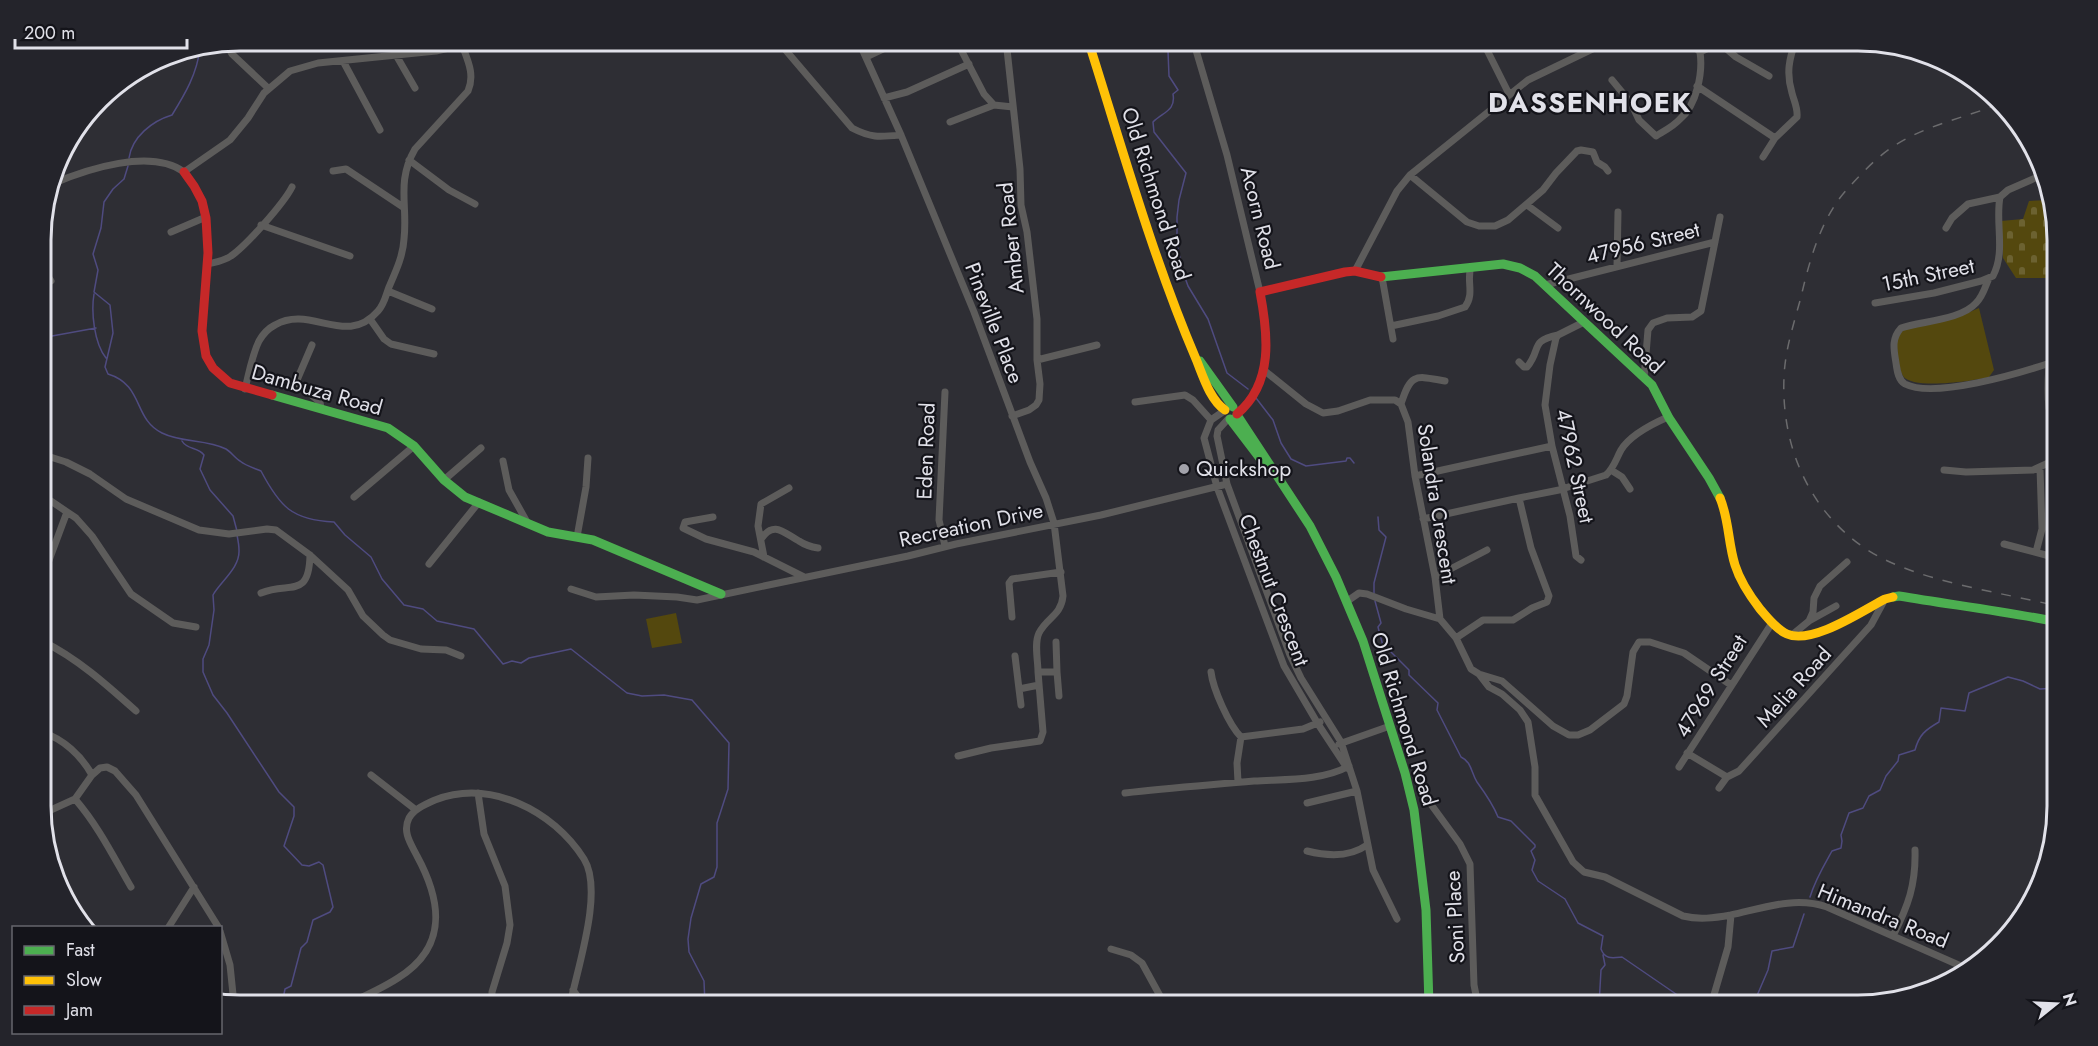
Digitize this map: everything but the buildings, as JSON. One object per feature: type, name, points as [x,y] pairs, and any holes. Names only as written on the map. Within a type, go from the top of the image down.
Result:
[{"type":"street","points":[[60,182],[141,160],[163,161],[184,172],[230,140],[245,124],[268,88],[290,71],[318,63],[422,51]]},
{"type":"street","points":[[245,389],[260,339],[280,321],[295,318],[342,328],[353,327],[370,319],[380,310],[404,242],[403,181],[409,160],[426,136],[468,91],[472,76],[464,51]]},
{"type":"street","points":[[786,51],[852,128],[867,136],[900,135]]},
{"type":"street","name":"Pineville Place","points":[[863,51],[974,312],[1012,416],[1046,498],[1054,524],[1061,572],[1062,605],[1038,636],[1038,672],[1043,732],[1040,741],[991,748],[958,756]]},
{"type":"street","points":[[866,57],[879,51]]},
{"type":"street","points":[[962,51],[984,94],[994,105]]},
{"type":"street","name":"Amber Road","points":[[1007,51],[1020,169],[1021,205],[1027,232],[1037,319],[1037,360],[1040,384],[1039,399],[1036,405],[1012,416]]},
{"type":"street","name":"Old Richmond Road","points":[[1092,51],[1174,308],[1210,391],[1219,406],[1231,413],[1261,460],[1269,466],[1310,526],[1336,578],[1363,641],[1405,773],[1418,841],[1426,910],[1429,995]]},
{"type":"street","name":"Acorn Road","points":[[1196,51],[1227,155],[1268,335],[1265,371],[1248,403],[1231,413]]},
{"type":"street","points":[[1488,51],[1509,94]]},
{"type":"street","points":[[1355,272],[1397,191],[1410,175],[1509,94],[1537,75],[1588,51]]},
{"type":"street","points":[[1612,80],[1631,103],[1639,120],[1656,136],[1682,118],[1691,104],[1702,66],[1700,51]]},
{"type":"street","points":[[1729,51],[1769,76]]},
{"type":"street","points":[[1763,157],[1775,138],[1797,117],[1788,67],[1793,51]]},
{"type":"street","points":[[231,52],[268,88]]},
{"type":"street","points":[[396,55],[415,88]]},
{"type":"street","points":[[343,61],[380,130]]},
{"type":"street","points":[[884,98],[907,92],[969,64]]},
{"type":"street","points":[[1697,86],[1775,138]]},
{"type":"street","points":[[950,122],[994,105],[1013,107]]},
{"type":"street","points":[[1410,175],[1460,217],[1479,226],[1501,224],[1527,205],[1546,188],[1572,155],[1580,150],[1593,152],[1595,160],[1605,166],[1608,171]]},
{"type":"street","points":[[409,160],[449,190],[475,204]]},
{"type":"street","points":[[333,171],[346,169],[403,207]]},
{"type":"street","name":"Dambuza Road","points":[[184,172],[198,188],[206,217],[208,264],[203,318],[206,356],[216,372],[230,383],[245,389],[388,428],[414,446],[454,490],[532,526],[548,532],[593,540],[721,594]]},
{"type":"street","points":[[1946,228],[1952,218],[1968,204],[2000,197],[2008,190],[2036,178]]},
{"type":"street","points":[[208,264],[225,260],[233,255],[292,187]]},
{"type":"street","points":[[2000,197],[1998,215],[2000,259],[1984,292],[1972,308],[1901,328],[1896,333],[1894,344],[1897,372],[1906,384],[1920,387],[1951,387],[2002,378],[2047,364]]},
{"type":"street","points":[[1527,205],[1558,228]]},
{"type":"street","points":[[1617,266],[1618,212]]},
{"type":"street","points":[[171,232],[206,217]]},
{"type":"street","points":[[1644,378],[1648,330],[1653,323],[1667,318],[1692,317],[1701,311],[1720,217]]},
{"type":"street","points":[[261,225],[350,256]]},
{"type":"street","name":"47956 Street","points":[[1545,285],[1715,242]]},
{"type":"street","name":"Thornwood Road","points":[[1260,292],[1345,272],[1382,277],[1503,264],[1527,271],[1545,285],[1644,378],[1659,396],[1668,417],[1699,460],[1721,500],[1727,517],[1739,576],[1772,622],[1781,631],[1792,635]]},
{"type":"street","points":[[1390,326],[1438,316],[1466,307],[1471,297],[1469,272],[1472,267]]},
{"type":"street","points":[[1382,277],[1393,339]]},
{"type":"street","name":"15th Street","points":[[1875,303],[1934,293],[1989,278]]},
{"type":"street","points":[[388,291],[432,309]]},
{"type":"street","points":[[370,319],[384,339],[391,344],[434,354]]},
{"type":"street","points":[[1518,362],[1527,367],[1539,343],[1547,337],[1558,335],[1584,322]]},
{"type":"street","name":"47962 Street","points":[[1558,335],[1550,365],[1545,405],[1552,446],[1570,516],[1576,556],[1581,560]]},
{"type":"street","points":[[312,345],[297,380],[299,385],[320,402],[321,408]]},
{"type":"street","points":[[1037,360],[1097,345]]},
{"type":"street","name":"Solandra Crescent","points":[[1265,371],[1306,404],[1323,413],[1338,411],[1370,400],[1395,400],[1401,404],[1408,422],[1415,477],[1435,577],[1440,620]]},
{"type":"street","points":[[1401,404],[1408,383],[1414,379],[1424,377],[1445,381]]},
{"type":"street","name":"Eden Road","points":[[945,392],[939,520],[945,546]]},
{"type":"street","points":[[1135,402],[1185,395],[1193,400],[1211,420],[1231,413]]},
{"type":"street","name":"Chestnut Crescent","points":[[1231,413],[1218,430],[1217,436],[1227,484],[1282,636],[1301,678],[1341,742],[1348,767]]},
{"type":"street","points":[[1423,519],[1564,489],[1605,475],[1611,470],[1627,443],[1668,417]]},
{"type":"street","name":"Chestnut Crescent","points":[[1211,420],[1204,438],[1217,487],[1284,666],[1318,724],[1352,775],[1358,791],[1373,870],[1397,919]]},
{"type":"street","points":[[354,497],[414,446]]},
{"type":"street","points":[[1415,477],[1552,446]]},
{"type":"street","points":[[444,480],[481,448]]},
{"type":"street","points":[[51,457],[90,474],[126,499],[199,530],[230,534],[267,528],[276,530],[310,555],[348,590],[363,616],[382,635],[421,650],[446,650],[461,656]]},
{"type":"street","points":[[577,537],[586,487],[588,458]]},
{"type":"street","points":[[503,461],[509,490],[524,519],[532,526]]},
{"type":"street","points":[[1944,470],[1975,472],[2033,470],[2047,464]]},
{"type":"street","points":[[2036,552],[2042,529],[2040,468]]},
{"type":"street","points":[[1611,470],[1622,477],[1630,489]]},
{"type":"street","name":"Recreation Drive","points":[[571,590],[596,597],[643,595],[698,600],[945,546],[1101,515],[1227,484]]},
{"type":"street","points":[[764,557],[758,526],[761,504],[789,488]]},
{"type":"street","points":[[1456,638],[1483,620],[1513,620],[1547,602],[1549,598],[1532,548],[1519,498]]},
{"type":"street","points":[[51,501],[76,518],[92,536],[131,594],[173,623],[196,627]]},
{"type":"street","points":[[429,564],[479,502]]},
{"type":"street","points":[[51,555],[67,512]]},
{"type":"street","points":[[712,517],[685,522],[683,528],[706,539],[754,552],[804,577]]},
{"type":"street","points":[[761,539],[766,532],[776,529],[807,546],[818,548]]},
{"type":"street","points":[[2004,544],[2047,555]]},
{"type":"street","points":[[1435,577],[1487,550]]},
{"type":"street","points":[[261,593],[278,588],[290,588],[303,583],[309,573],[310,555]]},
{"type":"street","points":[[1809,621],[1813,612],[1814,598],[1820,586],[1847,562]]},
{"type":"street","points":[[1012,617],[1009,583],[1012,579],[1061,572]]},
{"type":"street","points":[[1346,602],[1359,593],[1364,593],[1440,620]]},
{"type":"street","points":[[1792,635],[1820,632],[1885,599],[1899,596],[2003,611],[2047,620]]},
{"type":"street","name":"Melia Road","points":[[1719,788],[1727,777],[1739,771],[1811,693],[1870,625],[1885,599]]},
{"type":"street","points":[[1792,635],[1809,621],[1836,606]]},
{"type":"street","name":"Himandra Road","points":[[1440,620],[1456,638],[1468,665],[1489,687],[1515,705],[1528,722],[1535,767],[1535,795],[1573,862],[1584,872],[1605,877],[1656,901],[1677,914],[1694,919],[1731,915],[1789,902],[1809,902],[1827,907],[1959,965]]},
{"type":"street","name":"47969 Street","points":[[1678,767],[1772,622]]},
{"type":"street","points":[[1479,674],[1502,681],[1553,726],[1569,735],[1578,735],[1590,730],[1624,704],[1633,652],[1636,644],[1643,641],[1684,653],[1731,685]]},
{"type":"street","points":[[1056,642],[1059,696]]},
{"type":"street","points":[[51,646],[87,670],[136,711]]},
{"type":"street","points":[[1015,656],[1021,705]]},
{"type":"street","points":[[1038,672],[1058,672]]},
{"type":"street","points":[[1211,672],[1221,702],[1241,737]]},
{"type":"street","points":[[1019,689],[1039,685]]},
{"type":"street","points":[[1241,737],[1287,732],[1318,724],[1326,719]]},
{"type":"street","points":[[1333,746],[1390,726]]},
{"type":"street","points":[[51,736],[73,751],[92,775]]},
{"type":"street","points":[[1238,782],[1238,751],[1241,737]]},
{"type":"street","points":[[1688,753],[1727,777]]},
{"type":"street","points":[[51,810],[75,799],[92,775],[100,768],[107,767],[115,771],[136,795],[218,926]]},
{"type":"street","points":[[1125,793],[1331,774],[1348,767]]},
{"type":"street","points":[[371,775],[416,810]]},
{"type":"street","points":[[1307,803],[1358,791]]},
{"type":"street","points":[[478,793],[484,834],[505,886],[510,925],[493,995]]},
{"type":"street","points":[[365,995],[398,979],[413,967],[431,944],[435,934],[437,909],[432,888],[406,834],[409,817],[416,810],[442,797],[478,793],[491,794],[523,805],[555,827],[574,845],[589,869],[592,889],[590,913],[572,995]]},
{"type":"street","points":[[75,799],[112,850],[131,887]]},
{"type":"street","name":"Soni Place","points":[[1430,803],[1460,844],[1470,864],[1476,995]]},
{"type":"street","points":[[1307,851],[1336,855],[1359,850],[1367,845]]},
{"type":"street","points":[[1893,936],[1908,907],[1912,892],[1915,850]]},
{"type":"street","points":[[169,926],[194,887]]},
{"type":"street","points":[[1714,995],[1728,947],[1731,915]]},
{"type":"street","points":[[222,936],[230,964],[233,994]]},
{"type":"street","points":[[1111,949],[1131,955],[1142,963],[1160,995]]},
{"type":"street","points":[[573,990],[577,995]]},
{"type":"green space","points":[[2043,200],[2047,240],[2047,278],[2016,278],[2003,258],[2001,221],[2023,219],[2029,201]]},
{"type":"green space","points":[[1979,308],[1994,370],[1989,377],[1930,384],[1918,383],[1903,376],[1896,339],[1903,330],[1965,314]]},
{"type":"green space","points":[[676,613],[682,643],[652,648],[646,619]]},
{"type":"waterway","points":[[1168,51],[1169,76],[1178,90],[1173,94],[1171,108],[1153,122],[1154,132],[1186,173],[1177,217],[1177,245],[1183,272],[1188,286],[1208,319],[1227,373],[1248,389]]},
{"type":"waterway","points":[[129,158],[134,143],[144,131],[157,121],[172,115],[186,91],[198,56]]},
{"type":"waterway","points":[[128,166],[124,179],[104,202],[101,228],[93,254],[98,270],[94,292],[110,305],[113,333],[105,367],[108,374],[128,386],[146,419],[153,427],[170,436],[228,450],[238,460],[261,471],[275,494],[289,509],[308,518],[334,522],[345,535],[371,557],[382,579],[404,605],[423,609],[437,621],[474,629],[503,664],[512,661],[521,663],[529,658],[571,649],[627,693],[642,696],[664,695],[692,700],[729,743],[728,789],[717,823],[717,867],[714,877],[701,884],[691,918],[688,939],[689,952],[704,981],[705,995]]},
{"type":"waterway","points":[[94,294],[94,327],[106,358]]},
{"type":"waterway","points":[[51,336],[96,328]]},
{"type":"waterway","points":[[1256,398],[1273,420],[1281,443],[1291,459],[1306,466],[1346,461],[1347,458],[1354,463]]},
{"type":"waterway","points":[[182,441],[204,455],[200,469],[210,490],[233,516],[237,531]]},
{"type":"waterway","points":[[1374,593],[1374,583],[1386,537],[1379,530],[1378,517]]},
{"type":"waterway","points":[[237,535],[239,550],[236,563],[213,595],[214,610],[209,645],[203,659],[203,672],[213,695],[279,792],[294,807],[294,816],[284,846],[302,865],[309,866],[319,862],[323,865],[333,907],[330,912],[313,920],[307,942],[301,948],[291,986],[285,989],[284,995]]},
{"type":"waterway","points":[[1375,601],[1381,623],[1378,627],[1383,646],[1409,670],[1409,675],[1438,703],[1437,710],[1461,757],[1469,765],[1498,817],[1511,821],[1535,845],[1531,851],[1535,860],[1532,870],[1538,881],[1565,899],[1578,923],[1603,936],[1601,949],[1605,955],[1615,958],[1622,957],[1677,995]]},
{"type":"waterway","points":[[1810,897],[1832,851],[1841,848],[1841,835],[1849,813],[1863,808],[1869,796],[1880,790],[1886,776],[1898,761],[1899,755],[1915,750],[1923,733],[1939,722],[1941,708],[1965,711],[1969,693],[2008,677],[2040,689],[2047,689]]},
{"type":"waterway","points":[[1757,995],[1768,970],[1772,951],[1793,947],[1804,914]]},
{"type":"waterway","points":[[1600,995],[1601,970],[1605,965],[1603,955]]},
{"type":"railway","points":[[1992,106],[1932,127],[1906,139],[1876,159],[1840,197],[1818,238],[1809,267],[1786,357],[1784,402],[1787,427],[1802,474],[1828,515],[1866,549],[1886,560],[1932,577],[2047,604]]},
{"type":"traffic: fast","points":[[1381,277],[1503,264],[1520,268],[1535,276],[1652,385],[1669,418],[1720,498]]},
{"type":"traffic: fast","points":[[1200,361],[1233,407]]},
{"type":"traffic: fast","points":[[272,395],[388,428],[414,446],[444,480],[465,497],[548,532],[593,540],[721,594]]},
{"type":"traffic: fast","points":[[1237,415],[1310,526],[1336,577],[1363,641],[1405,773],[1414,810],[1426,910],[1429,995]]},
{"type":"traffic: fast","points":[[1230,419],[1262,461]]},
{"type":"traffic: fast","points":[[1893,597],[1899,596],[2047,620]]},
{"type":"traffic: slow","points":[[1091,51],[1165,281],[1208,387],[1215,400],[1225,410]]},
{"type":"traffic: slow","points":[[1720,498],[1735,565],[1740,577],[1760,609],[1783,632],[1797,636],[1823,631],[1893,597]]},
{"type":"traffic: jam","points":[[184,172],[202,201],[206,218],[208,253],[202,331],[206,356],[213,368],[230,383],[272,395]]},
{"type":"traffic: jam","points":[[1237,414],[1249,402],[1263,373],[1266,341],[1260,292],[1345,272],[1355,271],[1381,277]]},
{"type":"place","name":"Quickshop","points":[[1184,469]]},
{"type":"district","name":"DASSENHOEK","points":[[1590,103]]}]
